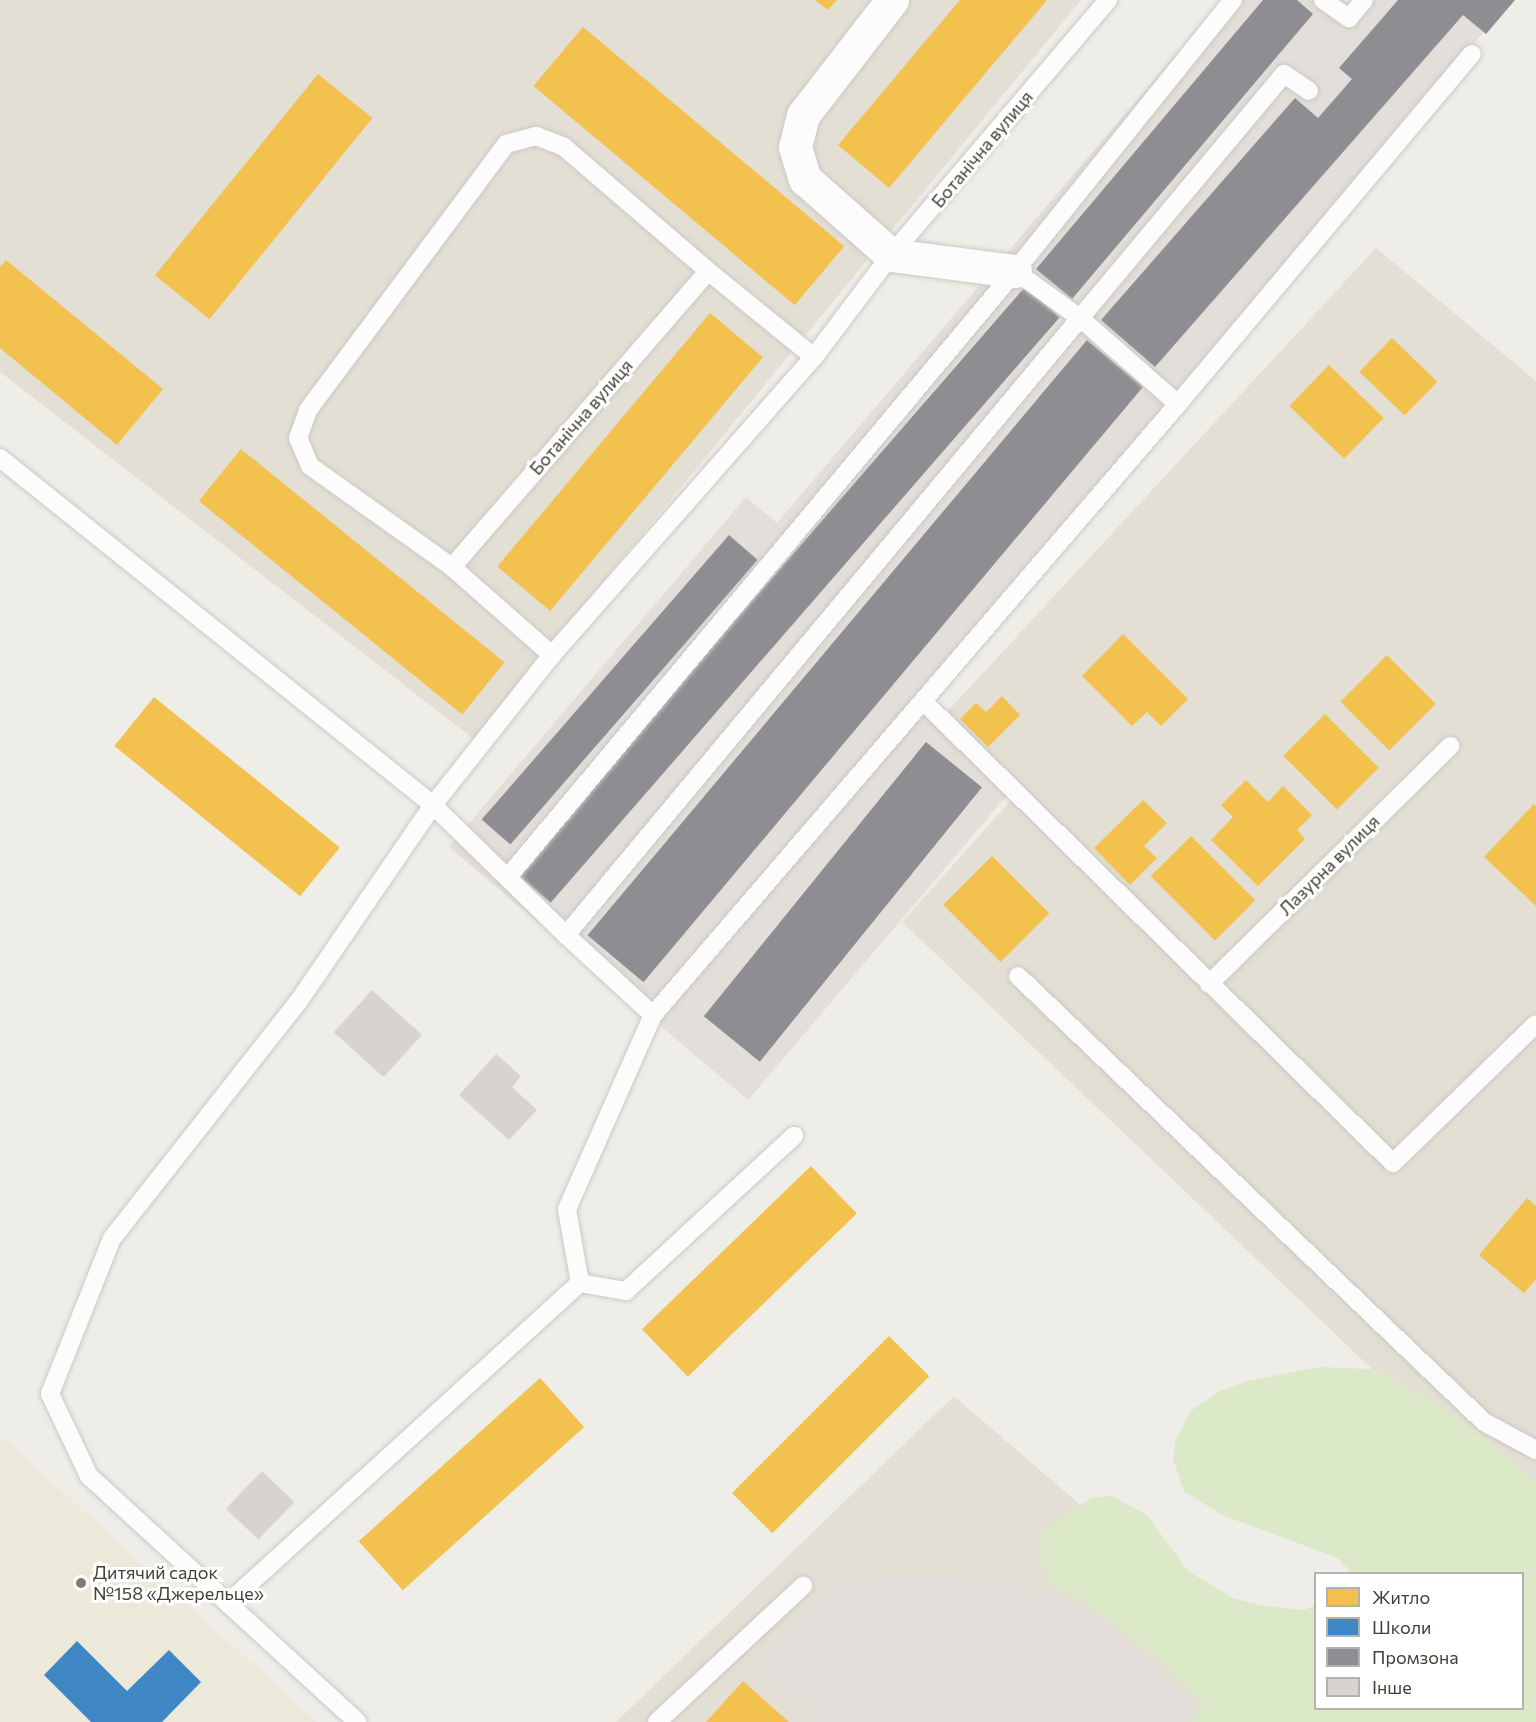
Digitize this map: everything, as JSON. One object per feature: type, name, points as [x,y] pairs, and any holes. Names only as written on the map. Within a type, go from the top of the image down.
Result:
[{"type":"street","points":[[892,0],[803,115],[795,147],[805,179],[891,255],[1015,271]]},
{"type":"lane","name":"Ботанічна вулиця","points":[[357,1722],[89,1476],[50,1394],[111,1238],[298,1002],[433,805],[552,655],[814,357],[891,255],[1108,0]]},
{"type":"lane","points":[[508,878],[1015,271],[1233,0]]},
{"type":"lane","points":[[1323,0],[1349,18],[1364,0]]},
{"type":"lane","points":[[580,1283],[567,1209],[653,1015],[1178,404],[1472,54]]},
{"type":"lane","points":[[566,935],[1284,74],[1309,92]]},
{"type":"lane","points":[[552,655],[452,567],[310,466],[298,438],[308,410],[506,144],[536,136],[564,147],[708,271],[814,357]]},
{"type":"lane","name":"Ботанічна вулиця","points":[[452,567],[708,271]]},
{"type":"lane","points":[[1015,271],[1080,318],[1178,404]]},
{"type":"lane","points":[[0,458],[433,805],[566,935],[653,1015]]},
{"type":"lane","points":[[923,701],[1393,1163],[1536,1024]]},
{"type":"lane","name":"Лазурна вулиця","points":[[1209,984],[1450,746]]},
{"type":"lane","points":[[1018,976],[1484,1422],[1536,1450]]},
{"type":"lane","points":[[580,1283],[626,1291],[794,1136]]},
{"type":"lane","points":[[228,1603],[580,1283]]},
{"type":"lane","points":[[657,1722],[803,1586]]},
{"type":"shaded area","points":[[0,0],[1081,0],[474,739],[0,372]]},
{"type":"shaded area","points":[[1222,0],[1344,0],[1348,4],[1352,0],[1511,0],[910,703],[1008,794],[748,1100],[449,847],[746,497],[777,523]]},
{"type":"shaded area","points":[[1376,248],[1536,381],[1536,1525],[902,922],[1023,787],[946,713]]},
{"type":"shaded area","points":[[954,1396],[1314,1706],[1314,1710],[1318,1710],[1333,1722],[616,1722]]},
{"type":"shaded area","name":"Дитячий садок №158 «Джерельце»","points":[[4,1439],[317,1722],[0,1722],[0,1444]]},
{"type":"shaded area","points":[[916,1574],[983,1580],[1050,1592],[1093,1615],[1156,1666],[1195,1708],[1183,1722],[820,1722],[755,1663],[821,1594],[849,1582]]},
{"type":"green space","points":[[1319,1367],[1370,1369],[1389,1375],[1467,1423],[1536,1481],[1536,1722],[1192,1722],[1205,1707],[1162,1663],[1097,1611],[1048,1581],[1038,1552],[1042,1532],[1091,1498],[1111,1496],[1146,1514],[1188,1571],[1233,1598],[1264,1606],[1304,1610],[1314,1605],[1314,1710],[1524,1710],[1524,1572],[1350,1572],[1338,1558],[1222,1515],[1184,1491],[1173,1459],[1176,1438],[1192,1410],[1218,1392],[1247,1381]]},
{"type":"building: Житло","points":[[815,0],[837,0],[828,10]]},
{"type":"building: Житло","points":[[960,0],[1047,0],[889,188],[838,145]]},
{"type":"building: Житло","points":[[583,27],[844,246],[795,305],[534,86]]},
{"type":"building: Житло","points":[[318,74],[372,118],[209,319],[155,275]]},
{"type":"building: Житло","points":[[6,260],[163,389],[117,445],[0,348],[0,267]]},
{"type":"building: Житло","points":[[710,313],[763,357],[550,611],[497,567]]},
{"type":"building: Житло","points":[[1392,338],[1437,382],[1405,416],[1359,372]]},
{"type":"building: Житло","points":[[1329,365],[1384,418],[1344,459],[1289,406]]},
{"type":"building: Житло","points":[[241,449],[504,662],[462,714],[199,501]]},
{"type":"building: Житло","points":[[1123,634],[1188,699],[1161,726],[1147,712],[1132,726],[1082,676]]},
{"type":"building: Житло","points":[[1387,655],[1436,704],[1389,750],[1340,702]]},
{"type":"building: Житло","points":[[1002,696],[1020,715],[988,747],[960,719],[976,703],[986,712]]},
{"type":"building: Житло","points":[[154,697],[340,847],[300,896],[114,746]]},
{"type":"building: Житло","points":[[1325,714],[1379,768],[1337,809],[1283,756]]},
{"type":"building: Житло","points":[[1246,780],[1268,802],[1283,786],[1312,815],[1297,830],[1305,839],[1258,886],[1211,840],[1233,817],[1221,805]]},
{"type":"building: Житло","points":[[1143,800],[1167,823],[1144,846],[1157,858],[1130,885],[1094,848]]},
{"type":"building: Житло","points":[[1534,804],[1536,806],[1536,906],[1484,857]]},
{"type":"building: Житло","points":[[1191,836],[1255,900],[1215,941],[1151,876]]},
{"type":"building: Житло","points":[[992,856],[1049,913],[1000,962],[943,905]]},
{"type":"building: Житло","points":[[811,1166],[857,1213],[688,1377],[642,1329]]},
{"type":"building: Житло","points":[[1527,1198],[1536,1206],[1536,1279],[1524,1293],[1479,1255]]},
{"type":"building: Житло","points":[[889,1336],[929,1376],[772,1533],[732,1493]]},
{"type":"building: Житло","points":[[540,1378],[584,1427],[403,1590],[359,1541]]},
{"type":"building: Житло","points":[[743,1681],[789,1722],[706,1722]]},
{"type":"building: Школи","points":[[77,1641],[127,1691],[169,1650],[201,1682],[162,1722],[91,1722],[44,1675]]},
{"type":"building: Промзона","points":[[1263,0],[1297,0],[1313,14],[1072,299],[1036,269]]},
{"type":"building: Промзона","points":[[1398,0],[1515,0],[1486,34],[1463,15],[1155,367],[1101,320],[1295,98],[1318,118],[1352,79],[1339,68]]},
{"type":"building: Промзона","points":[[1025,287],[1060,317],[551,903],[516,873]]},
{"type":"building: Промзона","points":[[1087,340],[1143,387],[643,982],[588,935]]},
{"type":"building: Промзона","points":[[729,535],[758,560],[510,844],[482,820]]},
{"type":"building: Промзона","points":[[926,742],[982,787],[760,1062],[704,1016]]},
{"type":"building: Інше","points":[[372,990],[422,1035],[384,1077],[334,1032]]},
{"type":"building: Інше","points":[[496,1054],[521,1076],[512,1087],[537,1110],[509,1140],[459,1095]]},
{"type":"building: Інше","points":[[262,1471],[294,1502],[258,1540],[226,1508]]},
{"type":"place","name":"Дитячий садок №158 «Джерельце»","points":[[81,1583]]}]
